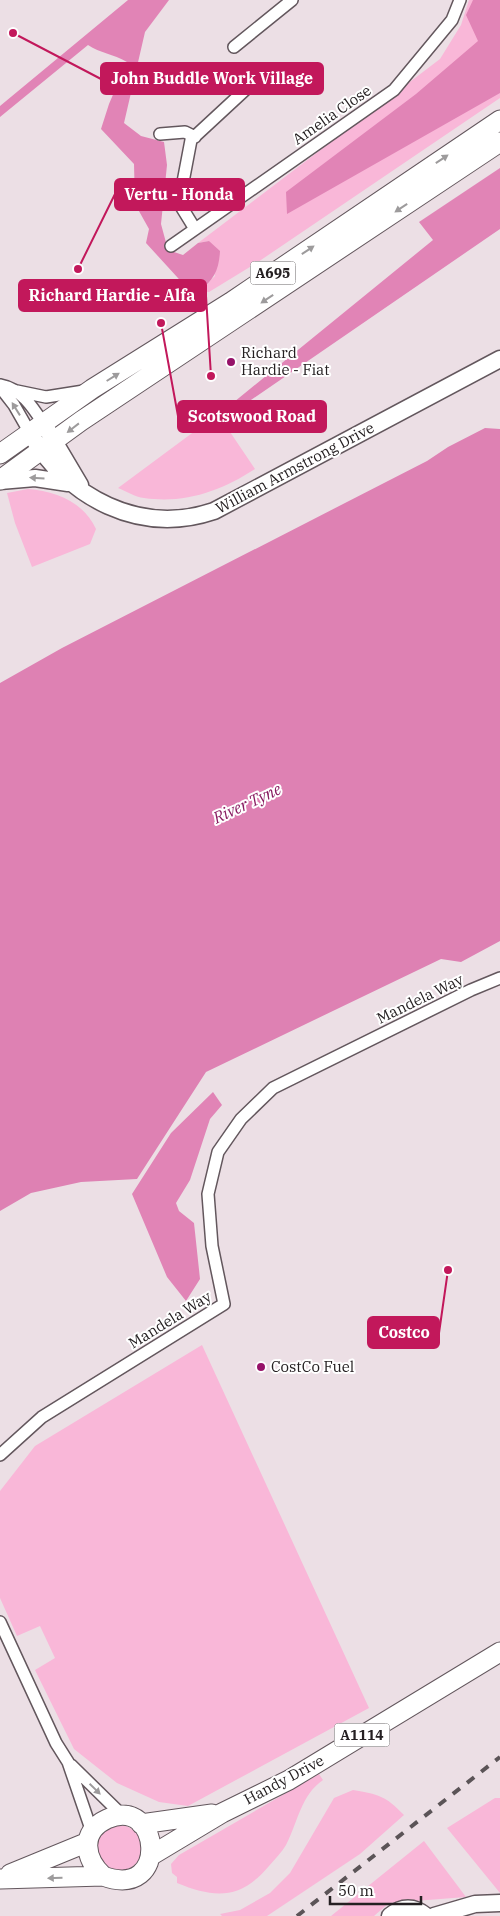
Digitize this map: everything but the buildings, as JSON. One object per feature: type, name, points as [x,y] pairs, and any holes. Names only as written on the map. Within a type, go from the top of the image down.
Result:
[{"type":"main road","name":"A695","points":[[0,454],[92,390],[231,302],[500,120]]},
{"type":"main road","name":"A695","points":[[0,480],[152,374],[500,142]]},
{"type":"main road","name":"Handy Drive","points":[[222,1813],[289,1780],[500,1652]]},
{"type":"main road","name":"A1114","points":[[142,1824],[222,1813]]},
{"type":"main road","name":"A1114","points":[[152,1855],[222,1813]]},
{"type":"main road","points":[[0,1879],[90,1837],[102,1822],[112,1817],[123,1816],[142,1824],[150,1838],[152,1855],[144,1869],[131,1879],[114,1880],[104,1876],[93,1866],[88,1855],[90,1837]]},
{"type":"main road","points":[[0,1879],[104,1876]]},
{"type":"street","points":[[234,47],[292,0]]},
{"type":"street","name":"Amelia Close","points":[[170,246],[394,90],[452,20],[460,0]]},
{"type":"street","points":[[195,229],[179,203],[191,140],[245,90]]},
{"type":"street","points":[[160,134],[185,132],[195,137]]},
{"type":"street","name":"William Armstrong Drive","points":[[37,428],[47,446],[56,471],[78,487],[103,504],[136,516],[171,520],[201,515],[298,468],[500,359]]},
{"type":"street","points":[[0,386],[46,397],[92,390]]},
{"type":"street","points":[[0,386],[14,406],[37,428]]},
{"type":"street","points":[[17,391],[31,405],[37,428]]},
{"type":"street","points":[[0,480],[34,478],[78,487]]},
{"type":"street","name":"Mandela Way","points":[[0,1455],[42,1417],[224,1304],[212,1246],[208,1194],[218,1152],[240,1118],[274,1088],[471,990],[500,978]]},
{"type":"street","points":[[0,1622],[56,1743],[68,1762],[123,1816]]},
{"type":"street","points":[[68,1762],[90,1837]]},
{"type":"street","points":[[434,1916],[475,1904],[500,1903]]},
{"type":"street","points":[[390,1916],[406,1908],[419,1911],[426,1916]]},
{"type":"shaded area","points":[[128,0],[169,0],[145,32],[124,123],[141,136],[164,142],[167,165],[161,224],[168,250],[183,255],[198,243],[209,241],[220,251],[215,274],[199,291],[188,289],[146,243],[149,229],[135,204],[134,164],[101,129],[109,104],[127,62],[88,45],[0,117],[0,106]]},
{"type":"shaded area","points":[[469,0],[500,0],[500,98],[258,262],[209,292],[199,291],[215,276],[209,241],[198,243],[440,59],[461,25]]},
{"type":"shaded area","points":[[473,0],[500,0],[500,93],[287,214],[286,192],[416,94],[478,41],[466,15]]},
{"type":"shaded area","points":[[500,168],[500,229],[235,411],[234,402],[433,240],[419,222]]},
{"type":"shaded area","points":[[234,402],[235,411],[224,423],[255,469],[216,489],[202,494],[174,499],[144,498],[118,488]]},
{"type":"shaded area","points":[[28,489],[58,495],[84,512],[96,529],[90,544],[32,567],[15,523],[7,493]]},
{"type":"shaded area","points":[[213,1092],[222,1105],[210,1119],[190,1180],[176,1203],[179,1211],[194,1223],[200,1279],[186,1301],[167,1277],[132,1194],[171,1133]]},
{"type":"shaded area","points":[[202,1345],[369,1708],[188,1806],[159,1802],[117,1783],[74,1749],[35,1670],[55,1658],[40,1626],[17,1636],[0,1598],[0,1491],[35,1446]]},
{"type":"shaded area","points":[[319,1774],[323,1780],[305,1801],[284,1848],[259,1877],[238,1890],[227,1893],[204,1892],[177,1883],[177,1877],[172,1873],[171,1864],[179,1855]]},
{"type":"shaded area","points":[[353,1790],[381,1797],[404,1815],[360,1854],[267,1916],[222,1916],[220,1914],[240,1910],[270,1893],[290,1873],[334,1798]]},
{"type":"shaded area","points":[[495,1798],[500,1798],[500,1893],[447,1828]]},
{"type":"shaded area","points":[[119,1825],[132,1829],[138,1835],[142,1848],[138,1861],[132,1867],[119,1871],[106,1867],[100,1861],[96,1848],[100,1835],[106,1829]]},
{"type":"shaded area","points":[[424,1841],[466,1897],[389,1903],[374,1916],[331,1916]]},
{"type":"water","name":"River Tyne","points":[[485,428],[500,429],[500,941],[461,962],[441,959],[206,1072],[137,1179],[81,1182],[31,1193],[0,1211],[0,683],[62,648],[427,461],[448,447]]},
{"type":"railway","points":[[297,1916],[500,1757]]},
{"type":"place","name":"John Buddle Work Village","points":[[13,33]]},
{"type":"place","name":"Vertu - Honda","points":[[78,269]]},
{"type":"place","name":"Scotswood Road","points":[[161,323]]},
{"type":"place","name":"Richard Hardie - Fiat","points":[[231,362]]},
{"type":"place","name":"Richard Hardie - Alfa","points":[[211,376]]},
{"type":"place","name":"Costco","points":[[448,1270]]},
{"type":"place","name":"CostCo Fuel","points":[[261,1367]]}]
